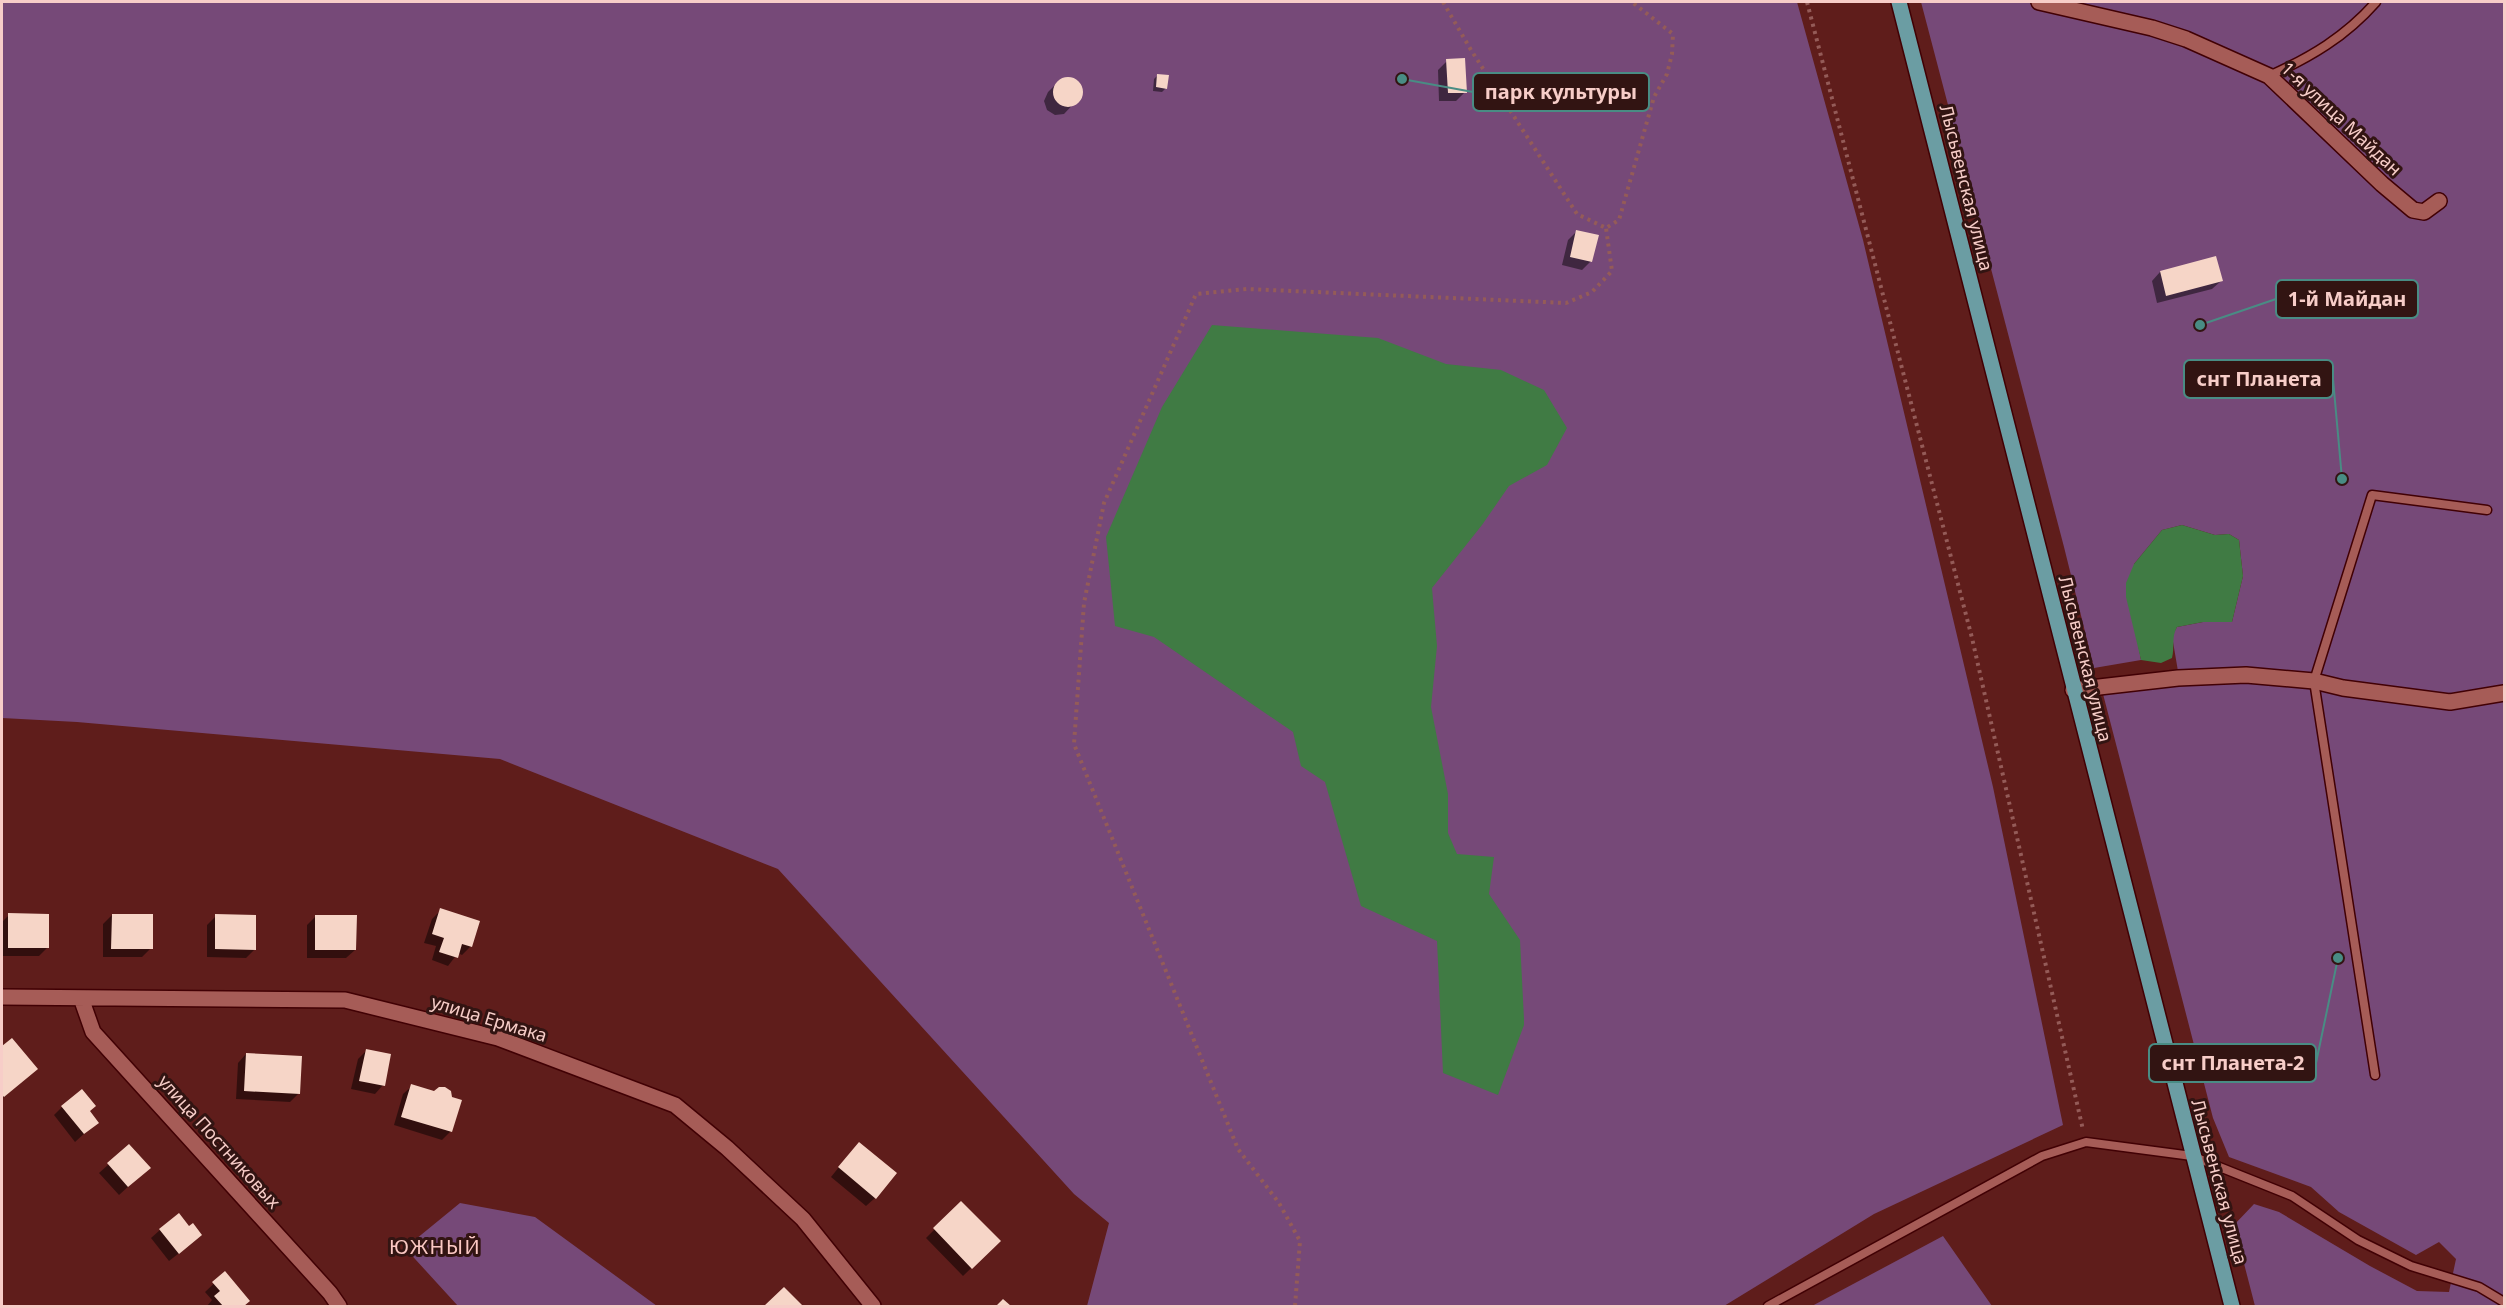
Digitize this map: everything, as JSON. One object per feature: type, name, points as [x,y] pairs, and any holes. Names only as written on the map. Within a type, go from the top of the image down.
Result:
[{"type":"main road","name":"Лысьвенская улица","points":[[1893,2],[1903,21]]},
{"type":"main road","name":"Лысьвенская улица","points":[[1899,2],[2232,1306]]},
{"type":"street","name":"1-я улица Майдан","points":[[2039,2],[2152,28],[2186,39],[2269,76],[2413,210],[2424,212],[2439,201]]},
{"type":"street","points":[[2073,690],[2178,678],[2246,675],[2314,681],[2343,688],[2450,702],[2505,693]]},
{"type":"street","name":"улица Ермака","points":[[2,997],[345,1000],[498,1038],[675,1106],[727,1148],[803,1219],[873,1306]]},
{"type":"street","name":"улица Постниковых","points":[[81,998],[93,1032],[330,1293],[339,1306]]},
{"type":"lane","points":[[2269,76],[2309,58],[2360,19],[2376,2]]},
{"type":"lane","points":[[2375,1075],[2314,681],[2372,495],[2487,510]]},
{"type":"lane","points":[[1768,1306],[2042,1156],[2086,1142],[2192,1156],[2292,1196],[2358,1240],[2411,1266],[2479,1287],[2505,1302]]},
{"type":"path","points":[[1443,2],[1471,50],[1577,214],[1606,228]]},
{"type":"path","points":[[1606,228],[1619,220],[1654,97],[1667,75],[1672,54],[1673,34],[1632,2]]},
{"type":"path","points":[[1807,2],[1972,638],[2086,1142]]},
{"type":"path","points":[[1295,1306],[1300,1241],[1279,1203],[1238,1149],[1074,744],[1084,603],[1104,503],[1196,294],[1247,289],[1566,303],[1592,292],[1612,271],[1606,228]]},
{"type":"shaded area","points":[[2,2],[1797,2],[1863,240],[1993,787],[2063,1125],[1874,1214],[1724,1306],[1087,1306],[1109,1223],[1074,1194],[778,869],[500,759],[77,722],[2,718]]},
{"type":"shaded area","points":[[1921,2],[2504,2],[2504,1306],[2255,1306],[2234,1225],[2254,1204],[2279,1212],[2417,1291],[2449,1292],[2456,1259],[2439,1242],[2416,1255],[2339,1212],[2311,1187],[2229,1157],[2213,1118],[2103,694],[2180,683],[2172,636],[2177,627],[2203,622],[2232,622],[2243,576],[2239,540],[2229,534],[2215,535],[2182,525],[2162,530],[2134,564],[2137,639],[2141,660],[2094,668]]},
{"type":"shaded area","points":[[1212,325],[1378,338],[1446,364],[1501,370],[1544,390],[1567,428],[1547,465],[1509,486],[1482,525],[1432,588],[1437,646],[1431,707],[1448,794],[1448,833],[1457,854],[1494,857],[1489,894],[1520,940],[1524,1025],[1498,1095],[1443,1073],[1437,941],[1361,906],[1325,782],[1301,766],[1293,732],[1154,637],[1115,626],[1106,537],[1162,407]]},
{"type":"shaded area","points":[[2182,525],[2215,535],[2229,534],[2239,540],[2243,576],[2232,622],[2203,622],[2177,627],[2172,658],[2161,663],[2141,660],[2126,597],[2126,583],[2134,564],[2162,530]]},
{"type":"shaded area","points":[[460,1203],[535,1217],[657,1306],[458,1306],[405,1248]]},
{"type":"shaded area","points":[[1943,1236],[1992,1306],[1812,1306]]},
{"type":"building","points":[[1465,58],[1467,93],[1448,93],[1446,59]]},
{"type":"building","points":[[1157,74],[1169,75],[1167,89],[1156,87]]},
{"type":"building","points":[[1068,77],[1079,81],[1083,92],[1079,103],[1068,107],[1057,103],[1053,92],[1057,81]]},
{"type":"building","points":[[1576,230],[1599,235],[1592,262],[1570,257]]},
{"type":"building","points":[[2216,256],[2223,281],[2166,296],[2160,271]]},
{"type":"building","points":[[440,908],[480,921],[472,947],[462,944],[458,958],[439,952],[444,938],[432,934]]},
{"type":"building","points":[[8,913],[49,914],[49,948],[8,948]]},
{"type":"building","points":[[112,914],[153,914],[153,949],[111,949]]},
{"type":"building","points":[[215,914],[256,915],[256,950],[215,949]]},
{"type":"building","points":[[315,915],[357,915],[356,950],[315,950]]},
{"type":"building","points":[[12,1038],[38,1069],[4,1097],[2,1095],[2,1046]]},
{"type":"building","points":[[366,1049],[391,1054],[385,1086],[359,1081]]},
{"type":"building","points":[[246,1053],[302,1056],[300,1094],[244,1091]]},
{"type":"building","points":[[411,1084],[434,1091],[439,1087],[445,1087],[451,1091],[452,1097],[462,1100],[452,1132],[401,1117]]},
{"type":"building","points":[[82,1089],[96,1106],[90,1111],[99,1123],[84,1134],[61,1106]]},
{"type":"building","points":[[859,1142],[897,1173],[876,1199],[838,1167]]},
{"type":"building","points":[[129,1144],[151,1168],[128,1187],[107,1163]]},
{"type":"building","points":[[961,1201],[1001,1241],[972,1269],[933,1228]]},
{"type":"building","points":[[179,1213],[189,1226],[193,1223],[202,1235],[179,1254],[159,1229]]},
{"type":"building","points":[[225,1271],[250,1301],[244,1306],[223,1306],[214,1296],[220,1291],[212,1282]]},
{"type":"building","points":[[784,1287],[803,1306],[764,1306]]},
{"type":"building","points":[[1003,1299],[1011,1306],[996,1306]]},
{"type":"place","name":"парк культуры","points":[[1402,79]]},
{"type":"place","name":"1-й Майдан","points":[[2200,325]]},
{"type":"place","name":"снт Планета","points":[[2342,479]]},
{"type":"place","name":"снт Планета-2","points":[[2338,958]]},
{"type":"district","name":"ЮЖНЫЙ","points":[[435,1247]]}]
